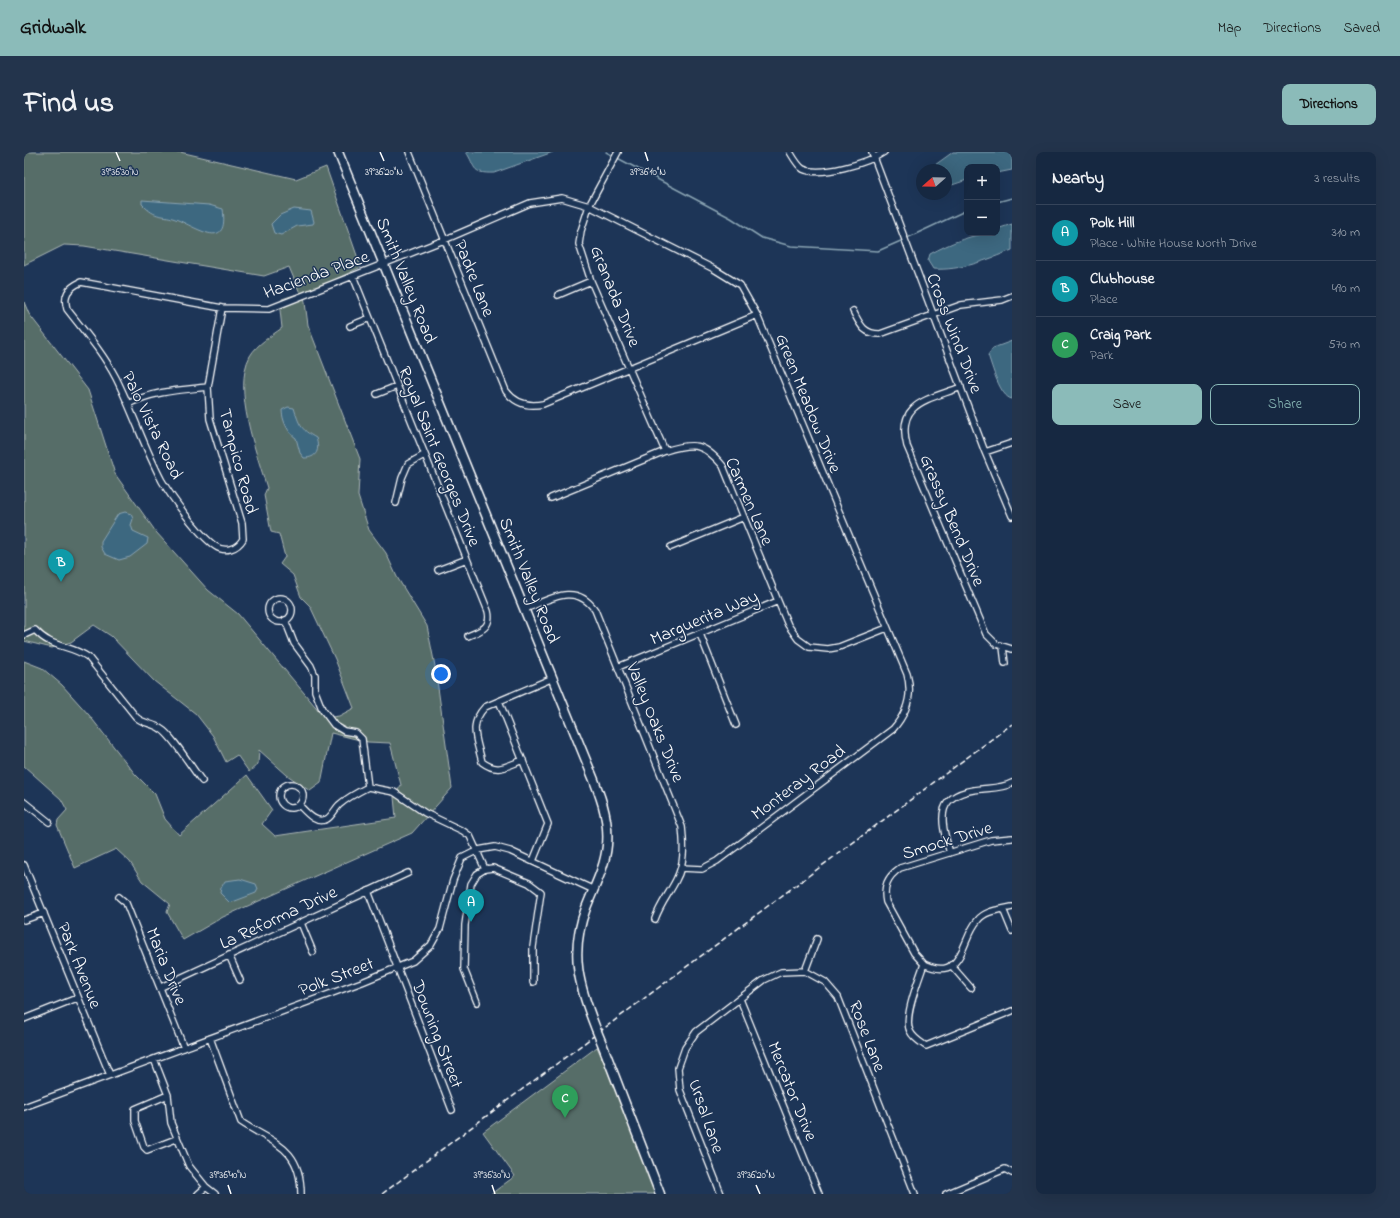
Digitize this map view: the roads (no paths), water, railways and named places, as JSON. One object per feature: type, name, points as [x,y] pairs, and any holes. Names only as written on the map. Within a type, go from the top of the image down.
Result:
[{"type":"main road","name":"Smith Valley Road","points":[[338,152],[553,678],[595,784],[604,811],[607,832],[606,854],[583,917],[577,953],[582,991],[660,1194]]},
{"type":"street","name":"Padre Lane","points":[[409,152],[506,391],[512,399],[525,404],[543,404],[629,367]]},
{"type":"street","points":[[790,152],[802,168],[817,172],[875,159],[884,152]]},
{"type":"street","name":"Cross Wind Drive","points":[[872,152],[985,452],[1012,516]]},
{"type":"street","name":"Granada Drive","points":[[618,153],[590,206],[581,231],[580,244],[591,281],[666,451]]},
{"type":"street","name":"Hacienda Place","points":[[67,292],[72,286],[81,282],[222,308],[269,309],[444,240],[530,203],[562,198],[590,206]]},
{"type":"street","name":"Green Meadow Drive","points":[[590,206],[714,269],[740,285],[757,315],[907,674],[909,690]]},
{"type":"street","name":"Royal Saint Georges Drive","points":[[354,276],[489,617],[489,623],[485,628],[468,636]]},
{"type":"street","points":[[558,295],[591,281]]},
{"type":"street","name":"Palo Vista Road","points":[[67,292],[65,302],[67,309],[94,345],[115,377],[128,404],[143,443],[163,482],[191,521],[215,547],[225,551],[235,548]]},
{"type":"street","points":[[852,311],[861,325],[871,334],[888,332],[961,306],[1002,300],[1012,296]]},
{"type":"street","name":"Tampico Road","points":[[222,308],[208,388],[210,419],[242,523],[242,538],[235,548]]},
{"type":"street","points":[[629,367],[757,315]]},
{"type":"street","points":[[350,326],[370,318]]},
{"type":"street","points":[[377,394],[397,386]]},
{"type":"street","name":"Grassy Bend Drive","points":[[961,387],[912,407],[906,418],[904,428],[907,446],[986,634],[996,644],[1003,648]]},
{"type":"street","points":[[128,404],[140,398],[165,391],[208,388]]},
{"type":"street","points":[[985,452],[1012,443]]},
{"type":"street","name":"Carmen Lane","points":[[551,498],[683,445],[700,447],[711,452],[723,466],[778,601],[792,631],[798,639],[810,647],[820,649],[839,647],[887,628]]},
{"type":"street","points":[[396,502],[402,478],[408,464],[424,455]]},
{"type":"street","points":[[671,547],[744,517]]},
{"type":"street","points":[[438,570],[467,559]]},
{"type":"street","name":"Valley Oaks Drive","points":[[525,609],[568,594],[581,596],[587,600],[595,610],[679,818],[684,849],[681,868],[677,880],[660,904],[654,918]]},
{"type":"street","points":[[281,598],[290,604],[292,611],[286,620],[278,621],[269,614],[268,606],[273,600],[281,598]]},
{"type":"street","name":"Marguerita Way","points":[[618,667],[778,601]]},
{"type":"street","points":[[286,620],[294,643],[311,666],[315,675],[316,698],[322,709],[334,725],[344,731],[356,734],[362,739],[368,787]]},
{"type":"street","points":[[24,635],[35,630],[44,640],[80,652],[88,657],[136,717],[143,723],[156,726],[165,732],[202,782]]},
{"type":"street","points":[[700,634],[736,725]]},
{"type":"street","points":[[1005,663],[1003,648],[1012,649]]},
{"type":"street","points":[[523,760],[498,769],[490,768],[482,762],[474,726],[477,716],[485,707],[553,678]]},
{"type":"street","name":"Monteray Road","points":[[681,868],[696,870],[710,866],[882,738],[893,729],[905,715],[909,690]]},
{"type":"street","points":[[499,701],[548,824],[533,861]]},
{"type":"street","points":[[950,853],[942,826],[942,819],[948,803],[953,796],[968,790],[995,788],[1012,782]]},
{"type":"street","points":[[292,784],[299,788],[303,794],[299,804],[290,808],[283,805],[279,799],[282,788],[292,784]]},
{"type":"street","points":[[299,804],[310,816],[318,820],[323,820],[328,818],[343,801],[368,787],[394,792],[425,813],[463,831],[470,836],[478,850],[485,869]]},
{"type":"street","points":[[24,802],[48,822]]},
{"type":"street","name":"Smock Drive","points":[[924,964],[914,953],[886,902],[884,895],[886,882],[894,872],[900,868],[999,838],[1012,838]]},
{"type":"street","name":"Polk Street","points":[[25,1105],[184,1048],[413,961],[431,945],[440,929],[453,880],[462,858],[478,850],[495,847],[510,851],[594,890]]},
{"type":"street","name":"Park Avenue","points":[[24,865],[110,1075]]},
{"type":"street","points":[[478,1002],[464,968],[465,925],[471,884],[476,874],[485,869],[493,868],[529,883],[541,892],[533,947],[533,982]]},
{"type":"street","name":"La Reforma Drive","points":[[161,987],[408,873]]},
{"type":"street","name":"Downing Street","points":[[368,891],[452,1110]]},
{"type":"street","name":"Maria Drive","points":[[119,896],[126,903],[161,987],[184,1048]]},
{"type":"street","points":[[1012,907],[991,911],[977,920],[960,957],[951,965],[936,968],[924,964],[908,1016],[908,1023],[910,1032],[926,1046],[1012,1011]]},
{"type":"street","points":[[1003,909],[1012,931]]},
{"type":"street","points":[[24,920],[44,913]]},
{"type":"street","points":[[301,923],[313,952]]},
{"type":"street","points":[[740,999],[771,976],[789,971],[805,971],[817,940]]},
{"type":"street","points":[[229,955],[240,980]]},
{"type":"street","points":[[951,965],[971,988]]},
{"type":"street","name":"Rose Lane","points":[[805,971],[825,982],[838,997],[915,1194]]},
{"type":"street","points":[[24,1019],[78,998]]},
{"type":"street","name":"Ursal Lane","points":[[721,1194],[680,1090],[678,1068],[685,1048],[696,1032],[740,999]]},
{"type":"street","name":"Mercator Drive","points":[[740,999],[819,1194]]},
{"type":"street","points":[[210,1038],[241,1122],[283,1146],[290,1155],[298,1172],[301,1194]]},
{"type":"street","points":[[154,1059],[168,1095],[171,1123],[176,1139],[188,1166],[206,1187],[215,1194]]},
{"type":"street","points":[[168,1095],[135,1110],[135,1121],[144,1147],[147,1150],[176,1139]]},
{"type":"street","points":[[946,1194],[1005,1169],[1012,1173]]},
{"type":"street","points":[[198,1194],[206,1187]]},
{"type":"water","points":[[466,152],[553,152],[494,173],[486,173],[475,168]]},
{"type":"water","points":[[953,152],[1012,152],[1012,170],[1000,172],[1000,164],[964,164],[964,181],[952,185],[952,164],[936,164]]},
{"type":"water","points":[[142,200],[209,205],[223,209],[224,222],[221,230],[217,233],[211,234],[203,232],[178,220],[152,212],[142,204]]},
{"type":"water","points":[[294,209],[311,211],[314,222],[313,224],[297,226],[281,235],[274,233],[271,224],[280,215]]},
{"type":"water","points":[[1012,224],[1012,250],[963,267],[933,269],[928,261],[930,254],[962,239],[976,236],[1000,236],[1000,228]]},
{"type":"water","points":[[1012,341],[1012,399],[1004,393],[1000,387],[988,355],[993,348]]},
{"type":"water","points":[[288,407],[294,408],[303,429],[316,438],[318,446],[315,455],[312,457],[304,458],[300,453],[296,438],[290,433],[286,426],[282,410]]},
{"type":"water","points":[[125,512],[131,514],[133,519],[131,525],[133,531],[148,538],[147,544],[130,557],[119,560],[105,554],[101,547],[101,541],[118,514]]},
{"type":"water","points":[[240,879],[256,884],[258,889],[256,893],[230,903],[220,893],[221,888],[225,881]]},
{"type":"waterway","points":[[606,152],[731,218],[762,238],[791,246],[878,251],[903,240]]},
{"type":"waterway","points":[[1000,201],[1012,198]]},
{"type":"waterway","points":[[907,238],[964,211]]},
{"type":"railway","points":[[382,1194],[1012,724]]},
{"type":"place","name":"Clubhouse","points":[[61,582]]},
{"type":"place","name":"Polk Hill","points":[[471,922]]},
{"type":"place","name":"Craig Park","points":[[565,1118]]}]
